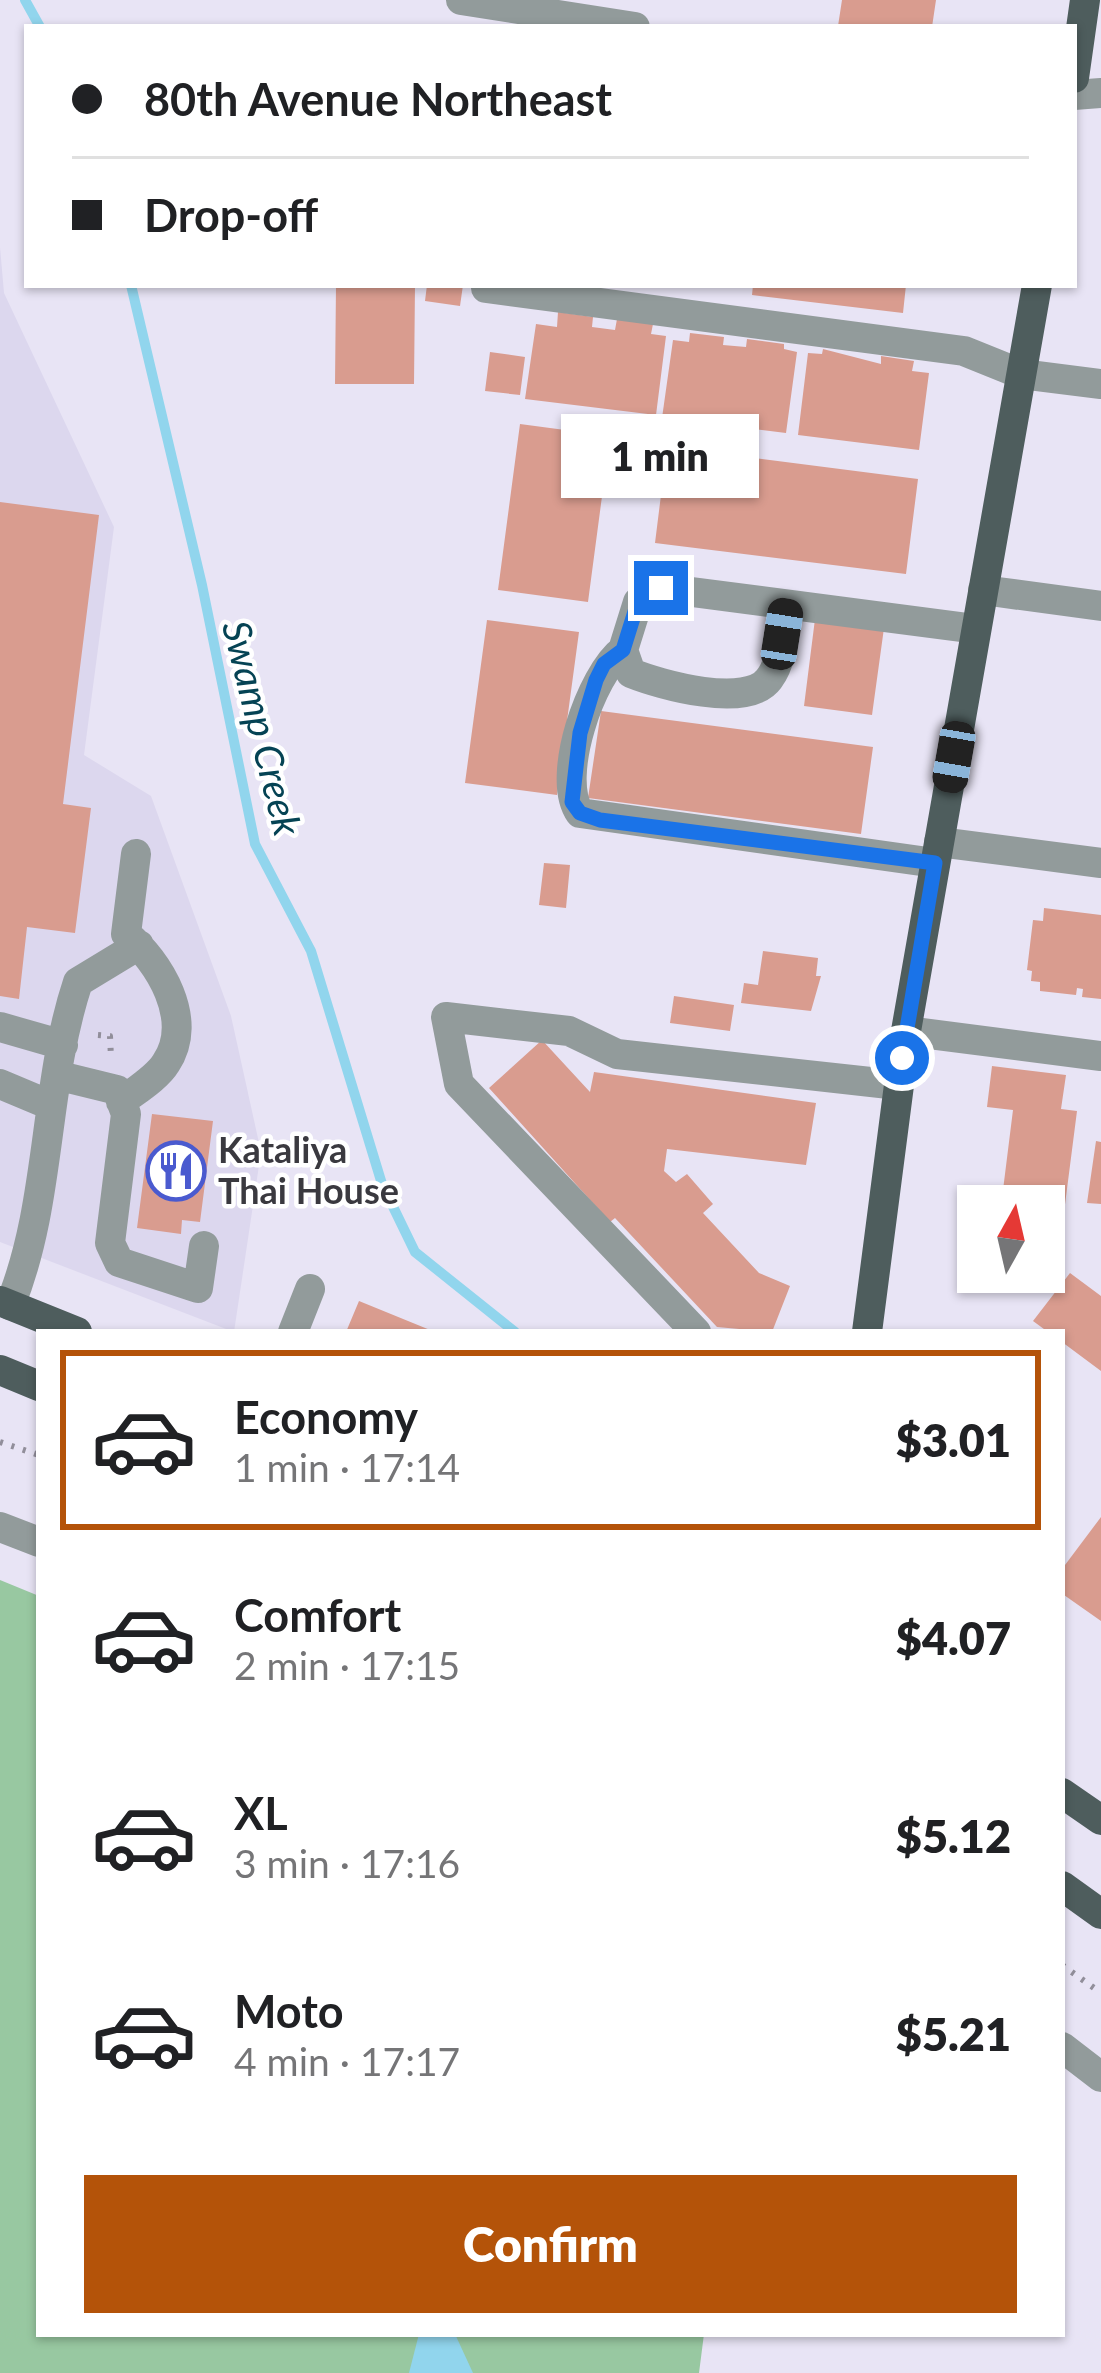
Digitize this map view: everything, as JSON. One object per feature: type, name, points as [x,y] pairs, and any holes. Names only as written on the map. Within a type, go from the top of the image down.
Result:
[{"type":"main road","points":[[1077,57],[1085,0]]},
{"type":"main road","points":[[868,1329],[906,1031],[1036,288]]},
{"type":"main road","points":[[5,1303],[70,1329]]},
{"type":"main road","points":[[0,1370],[36,1385]]},
{"type":"main road","points":[[1065,1794],[1101,1820]]},
{"type":"main road","points":[[1065,1888],[1101,1914]]},
{"type":"street","points":[[461,0],[615,24]]},
{"type":"street","points":[[486,288],[964,351],[1021,374],[1101,384]]},
{"type":"street","points":[[976,629],[661,588],[638,602],[623,650],[604,664],[580,733],[572,802],[580,813],[937,853],[1101,863]]},
{"type":"street","points":[[983,590],[1101,606]]},
{"type":"street","points":[[623,650],[632,673],[659,684],[742,695],[765,685],[778,664],[787,604]]},
{"type":"street","points":[[121,1102],[168,1062],[174,1031],[171,995],[153,956],[126,934],[136,854]]},
{"type":"street","points":[[5,1303],[31,1254],[58,1076],[78,982],[140,945]]},
{"type":"street","points":[[693,1329],[459,1084],[446,1017],[569,1031],[617,1054],[898,1085]]},
{"type":"street","points":[[0,1027],[58,1076]]},
{"type":"street","points":[[906,1031],[1101,1056]]},
{"type":"street","points":[[0,1084],[58,1076],[117,1090],[126,1114],[110,1243],[119,1262],[198,1288],[204,1246]]},
{"type":"street","points":[[294,1329],[310,1289]]},
{"type":"street","points":[[0,1527],[36,1541]]},
{"type":"street","points":[[1065,2049],[1101,2077]]},
{"type":"path","points":[[0,1442],[36,1454]]},
{"type":"path","points":[[1065,1967],[1101,1994]]},
{"type":"shaded area","points":[[0,247],[4,293],[114,527],[84,755],[151,796],[231,1016],[261,1152],[234,1329],[0,1242]]},
{"type":"green space","points":[[0,1580],[36,1595],[36,2337],[704,2337],[699,2373],[0,2373]]},
{"type":"water","points":[[418,2337],[456,2337],[473,2373],[409,2373]]},
{"type":"building","points":[[842,0],[936,0],[932,24],[838,24]]},
{"type":"building","points":[[336,288],[415,288],[414,384],[335,384]]},
{"type":"building","points":[[427,288],[463,288],[460,306],[425,301]]},
{"type":"building","points":[[753,288],[906,288],[903,313],[752,295]]},
{"type":"building","points":[[558,312],[593,317],[592,327],[615,330],[617,319],[653,324],[651,334],[666,336],[656,415],[525,399],[536,324],[557,327]]},
{"type":"building","points":[[690,333],[724,337],[723,345],[746,347],[747,339],[784,344],[784,349],[797,352],[786,433],[662,418],[673,340],[689,342]]},
{"type":"building","points":[[823,349],[881,364],[881,356],[914,361],[912,371],[929,373],[919,450],[798,435],[808,353],[822,354]]},
{"type":"building","points":[[490,352],[525,357],[520,395],[485,391]]},
{"type":"building","points":[[520,424],[610,436],[588,602],[498,590]]},
{"type":"building","points":[[667,447],[918,479],[906,574],[655,543]]},
{"type":"building","points":[[0,502],[99,515],[63,804],[91,808],[75,933],[27,927],[19,999],[0,996]]},
{"type":"building","points":[[815,619],[884,628],[872,715],[804,706]]},
{"type":"building","points":[[487,620],[579,632],[557,795],[465,783]]},
{"type":"building","points":[[601,711],[873,747],[861,834],[588,798]]},
{"type":"building","points":[[544,863],[570,865],[566,908],[539,905]]},
{"type":"building","points":[[1044,908],[1101,915],[1101,999],[1082,997],[1083,989],[1077,988],[1076,995],[1040,991],[1040,982],[1031,981],[1032,971],[1027,970],[1033,920],[1043,921]]},
{"type":"building","points":[[763,951],[818,958],[816,976],[821,976],[811,1011],[741,1003],[744,983],[758,985]]},
{"type":"building","points":[[674,996],[734,1005],[730,1031],[670,1023]]},
{"type":"building","points":[[542,1040],[590,1092],[594,1072],[816,1103],[806,1165],[667,1149],[664,1171],[676,1182],[687,1174],[713,1204],[703,1213],[759,1273],[790,1286],[773,1329],[717,1327],[615,1218],[610,1222],[489,1088]]},
{"type":"building","points":[[992,1066],[1066,1075],[1061,1109],[1077,1111],[1065,1204],[1065,1185],[1004,1185],[1013,1110],[987,1107]]},
{"type":"building","name":"Kataliya Thai House","points":[[152,1114],[213,1121],[200,1222],[182,1220],[181,1234],[137,1228]]},
{"type":"building","points":[[1096,1141],[1101,1142],[1101,1204],[1087,1203]]},
{"type":"building","points":[[1070,1273],[1101,1296],[1101,1371],[1065,1344],[1065,1329],[1044,1329],[1033,1321],[1055,1293],[1065,1293]]},
{"type":"building","points":[[359,1301],[428,1329],[347,1329]]},
{"type":"building","points":[[1101,1517],[1101,1621],[1065,1596],[1065,1565]]},
{"type":"waterway","name":"Swamp Creek","points":[[25,0],[38,24]]},
{"type":"waterway","name":"Swamp Creek","points":[[132,288],[202,585],[255,844],[311,951],[382,1184],[415,1252],[511,1329]]},
{"type":"place","name":"Kataliya Thai House","points":[[176,1171]]},
{"type":"route","points":[[661,588],[638,602],[627,625],[623,650],[604,664],[596,680],[580,733],[572,802],[580,813],[600,820],[935,863],[902,1058]]}]
